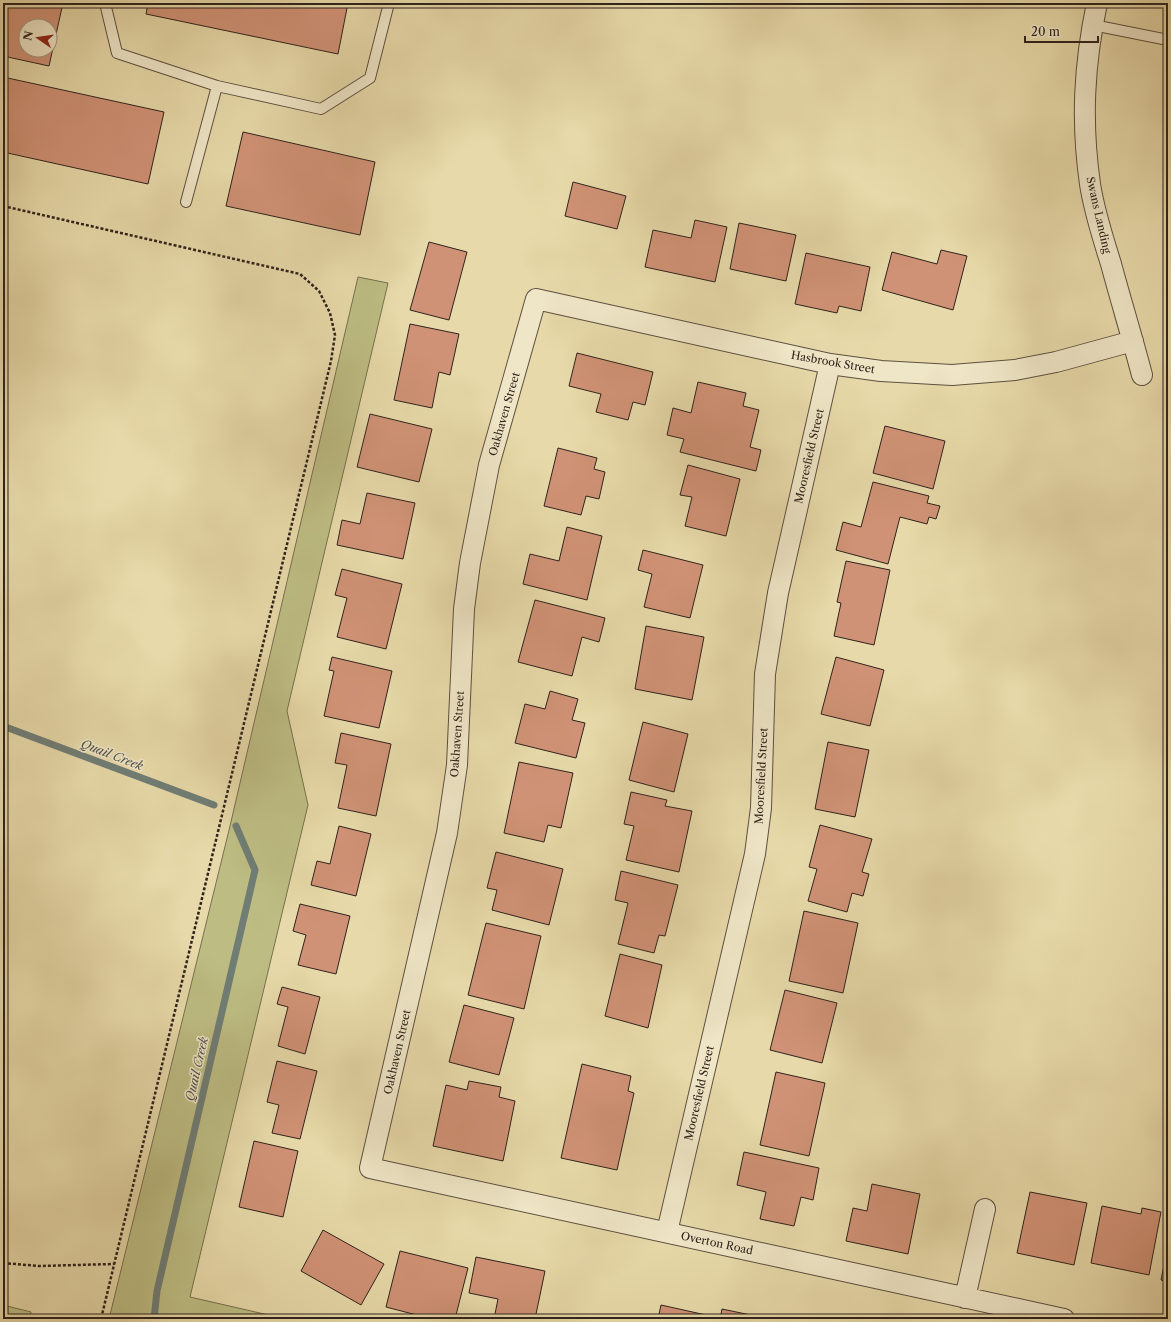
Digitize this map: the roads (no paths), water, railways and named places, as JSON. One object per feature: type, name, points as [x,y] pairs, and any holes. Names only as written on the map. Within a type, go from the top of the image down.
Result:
[{"type":"street","name":"Swans Landing","points":[[1097,3],[1090,40],[1085,88],[1085,137],[1090,185],[1101,230],[1142,375]]},
{"type":"street","name":"Hasbrook Street","points":[[536,299],[830,364],[881,371],[952,375],[1015,370],[1056,362],[1133,341]]},
{"type":"street","name":"Oakhaven Street","points":[[370,1168],[447,832],[457,765],[464,609],[470,563],[489,465],[536,299]]},
{"type":"street","name":"Mooresfield Street","points":[[667,1232],[755,854],[761,808],[765,674],[778,593],[830,364]]},
{"type":"street","name":"Overton Road","points":[[370,1168],[1064,1319]]},
{"type":"street","points":[[965,1298],[985,1209]]},
{"type":"lane","points":[[105,3],[117,53],[217,86],[322,109],[370,78],[389,3]]},
{"type":"lane","points":[[1093,25],[1168,40]]},
{"type":"lane","points":[[186,202],[217,86]]},
{"type":"waterway","name":"Quail Creek","points":[[3,726],[214,805]]},
{"type":"waterway","name":"Quail Creek","points":[[154,1319],[157,1291],[255,870],[236,826]]}]
